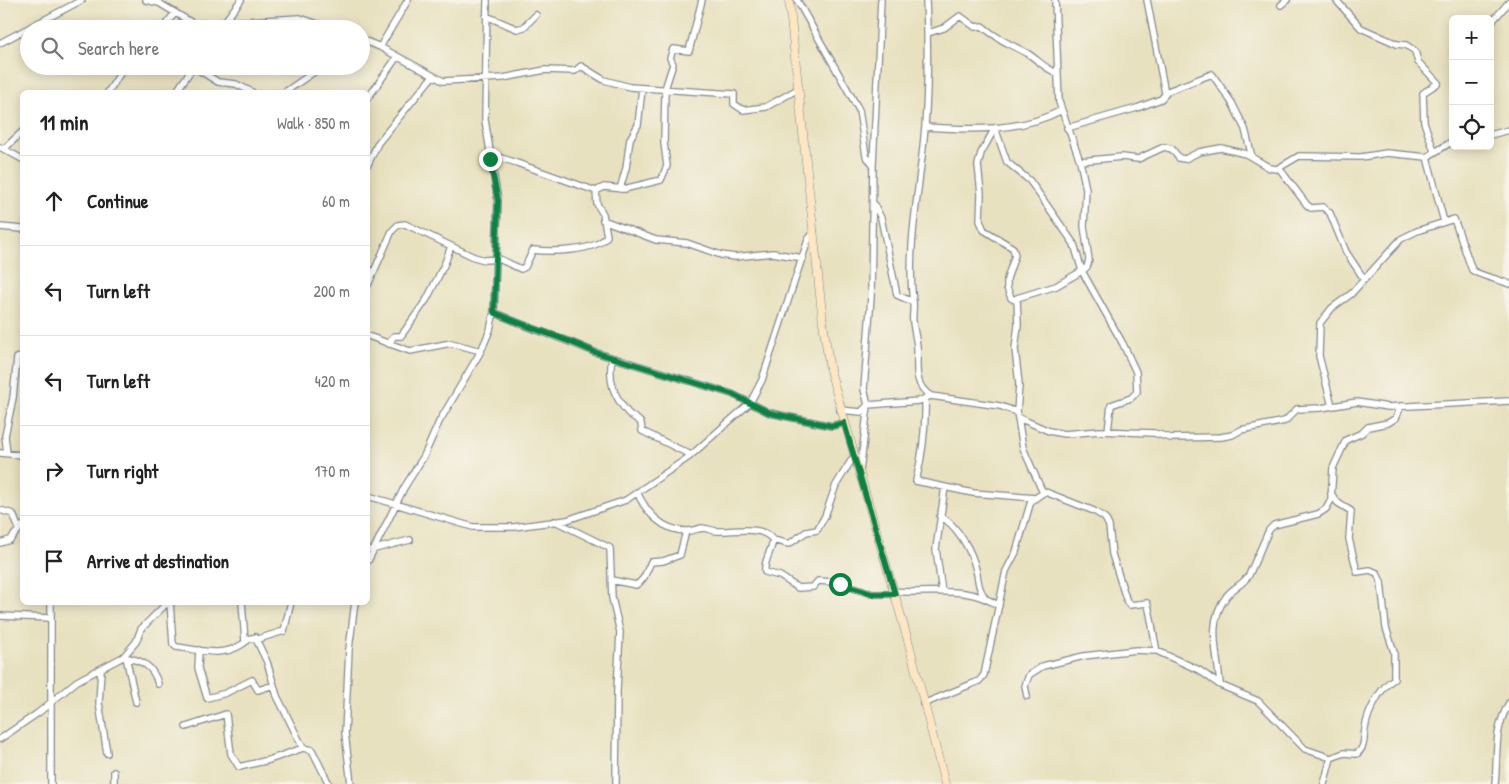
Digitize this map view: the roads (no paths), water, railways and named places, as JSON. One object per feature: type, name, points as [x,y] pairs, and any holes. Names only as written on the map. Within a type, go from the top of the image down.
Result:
[{"type":"street","points":[[44,20],[82,0]]},
{"type":"street","points":[[146,0],[159,3],[187,20]]},
{"type":"street","points":[[226,20],[241,0]]},
{"type":"street","points":[[380,47],[408,0]]},
{"type":"street","points":[[370,551],[404,488],[424,456],[439,422],[480,351],[490,330],[494,312],[498,201],[485,120],[484,79],[487,0]]},
{"type":"street","points":[[490,159],[507,160],[596,191],[604,187],[620,189],[645,185],[663,178],[667,166],[664,143],[665,89],[673,64],[670,58],[673,49],[688,51],[691,48],[702,0]]},
{"type":"street","points":[[789,0],[826,349],[840,410],[895,593],[944,784]]},
{"type":"street","points":[[797,0],[859,110],[866,156],[873,164]]},
{"type":"street","points":[[860,476],[868,405],[864,389],[871,297],[873,164],[881,0]]},
{"type":"street","points":[[926,0],[928,33],[925,127],[918,183],[912,319],[917,346],[916,372],[919,383],[928,397],[923,454],[916,481],[973,493],[1037,498]]},
{"type":"street","points":[[1055,0],[1060,111],[1080,161],[1086,189],[1084,226],[1089,252],[1087,267],[1082,271],[1056,286],[1017,298],[1018,325],[1015,349],[1019,384],[1018,415],[1023,448],[1043,491],[1105,518],[1109,526],[1112,554],[1127,602],[1130,605],[1147,603],[1149,606],[1151,628],[1157,650]]},
{"type":"street","points":[[1147,0],[1165,93]]},
{"type":"street","points":[[1281,5],[1287,0]]},
{"type":"street","points":[[1336,0],[1361,28],[1397,44],[1406,45],[1415,51],[1418,62],[1438,82],[1422,93],[1424,122],[1434,151]]},
{"type":"street","points":[[1494,19],[1509,2]]},
{"type":"street","points":[[169,20],[175,13]]},
{"type":"street","points":[[486,16],[517,29],[524,27],[536,15]]},
{"type":"street","points":[[928,33],[944,28],[960,16],[975,27],[982,26],[1006,44],[1027,53],[1049,71],[1057,73]]},
{"type":"street","points":[[250,20],[300,18],[306,20]]},
{"type":"street","points":[[0,43],[20,33]]},
{"type":"street","points":[[370,43],[432,77],[450,81],[524,76],[544,70],[576,71],[581,66],[604,80],[642,89],[734,94],[734,104],[743,110],[766,107],[798,89]]},
{"type":"street","points":[[370,95],[397,57]]},
{"type":"street","points":[[1067,128],[1112,113],[1137,108],[1161,99],[1165,93],[1212,74],[1232,103],[1245,129],[1252,157]]},
{"type":"street","points":[[109,90],[118,75]]},
{"type":"street","points":[[177,90],[188,75]]},
{"type":"street","points":[[208,75],[218,82],[236,84],[248,90]]},
{"type":"street","points":[[288,90],[310,75]]},
{"type":"street","points":[[370,160],[378,143],[432,77]]},
{"type":"street","points":[[620,189],[626,168],[630,139],[638,125],[642,89]]},
{"type":"street","points":[[925,127],[995,128],[1031,124],[1060,111]]},
{"type":"street","points":[[995,128],[1007,162],[1030,181],[1074,244],[1082,271],[1123,344],[1136,372],[1137,392],[1131,398],[1112,405],[1108,431]]},
{"type":"street","points":[[995,128],[981,153],[978,165],[981,194],[980,221],[984,230],[1013,248],[1015,255],[1007,279],[1007,288],[1012,298],[1017,301]]},
{"type":"street","points":[[1494,134],[1509,130]]},
{"type":"street","points":[[20,134],[2,148],[20,159]]},
{"type":"street","points":[[1080,161],[1122,157],[1138,159],[1164,147],[1172,149],[1181,158],[1221,148],[1252,157],[1270,168],[1279,168],[1299,156],[1361,157],[1387,153],[1427,157],[1449,143]]},
{"type":"street","points":[[1427,157],[1444,222]]},
{"type":"street","points":[[1279,168],[1307,206],[1311,208],[1323,207],[1330,213],[1346,252],[1364,279]]},
{"type":"street","points":[[370,280],[388,239],[398,225],[405,224],[485,260],[508,262],[520,269],[525,267],[533,250],[567,251],[600,242],[607,236],[603,214],[597,204],[596,191]]},
{"type":"street","points":[[873,201],[885,237],[894,288],[897,295],[914,302]]},
{"type":"street","points":[[603,220],[656,240],[687,243],[721,255],[735,257],[774,253],[803,258]]},
{"type":"street","points":[[1332,406],[1319,356],[1320,323],[1332,308],[1348,297],[1400,239],[1417,231],[1456,220],[1472,270],[1509,284]]},
{"type":"street","points":[[0,227],[20,229]]},
{"type":"street","points":[[370,497],[473,527],[514,527],[556,521],[626,500],[692,455],[750,403],[762,380],[808,240],[814,232]]},
{"type":"street","points":[[389,344],[394,336],[401,336],[427,299],[445,263],[451,246]]},
{"type":"street","points":[[494,312],[534,330],[578,344],[612,358],[732,394],[770,413],[832,426],[844,423]]},
{"type":"street","points":[[370,337],[410,351],[451,343],[480,351]]},
{"type":"street","points":[[20,358],[17,358],[13,398],[3,453],[20,455]]},
{"type":"street","points":[[612,358],[609,377],[612,388],[626,411],[641,423],[642,431],[692,455]]},
{"type":"street","points":[[840,410],[861,412],[868,405],[919,401],[928,397],[1000,406],[1049,431],[1064,434],[1108,431],[1154,433],[1171,438],[1232,435],[1241,430],[1285,421],[1297,409],[1357,402],[1380,407],[1509,402]]},
{"type":"street","points":[[1220,684],[1214,628],[1227,595],[1244,582],[1249,575],[1268,530],[1274,525],[1318,514],[1326,509],[1331,494],[1334,468],[1346,440],[1362,433],[1368,427],[1388,423],[1396,418],[1401,406]]},
{"type":"street","points":[[637,492],[648,513],[674,528],[686,531],[704,528],[721,531],[743,529],[765,534],[773,540],[789,544],[806,532],[817,530],[825,516],[836,485],[854,456]]},
{"type":"street","points":[[942,592],[936,548],[946,487]]},
{"type":"street","points":[[923,704],[979,682],[984,675],[1006,571],[1016,552],[1031,501],[1037,498],[1043,491]]},
{"type":"street","points":[[1324,784],[1331,758],[1337,754],[1357,754],[1361,751],[1365,740],[1364,729],[1379,693],[1386,684],[1394,679],[1394,652],[1386,628],[1380,582],[1377,573],[1370,570],[1357,572],[1349,540],[1351,511],[1338,503],[1331,494]]},
{"type":"street","points":[[0,510],[13,514],[20,526]]},
{"type":"street","points":[[940,516],[946,520],[969,546],[977,571],[978,589],[984,596],[999,606]]},
{"type":"street","points":[[556,521],[610,548],[612,598],[620,632],[616,784]]},
{"type":"street","points":[[0,543],[10,540],[20,529]]},
{"type":"street","points":[[611,580],[636,585],[646,574],[651,562],[664,562],[680,555],[686,531]]},
{"type":"street","points":[[370,551],[410,540]]},
{"type":"street","points":[[773,540],[764,567],[765,572],[780,576],[797,587],[813,587],[818,581],[833,582],[873,594],[962,592],[984,596]]},
{"type":"street","points":[[51,605],[51,784]]},
{"type":"street","points":[[0,739],[77,681],[125,657],[136,642],[141,629],[165,605]]},
{"type":"street","points":[[168,605],[173,644],[176,647],[199,650],[227,650],[242,644],[245,640],[255,637],[258,639],[284,630],[290,605]]},
{"type":"street","points":[[242,605],[245,640]]},
{"type":"street","points":[[351,784],[345,733],[349,649],[355,605]]},
{"type":"street","points":[[0,616],[51,618]]},
{"type":"street","points":[[255,637],[263,650],[282,707],[291,720],[303,748]]},
{"type":"street","points":[[199,650],[198,668],[207,698],[226,694],[252,680],[258,690],[274,685]]},
{"type":"street","points":[[1027,696],[1025,686],[1029,676],[1043,666],[1084,656],[1136,650],[1157,650],[1199,670],[1220,684],[1258,700],[1305,749],[1331,758]]},
{"type":"street","points":[[125,657],[139,660],[149,666],[158,684]]},
{"type":"street","points":[[125,657],[136,702]]},
{"type":"street","points":[[100,670],[99,702],[107,753]]},
{"type":"street","points":[[1495,784],[1495,747],[1502,714],[1509,702]]},
{"type":"street","points":[[186,727],[226,714],[231,754],[239,767],[269,760],[303,748],[312,750],[329,784]]},
{"type":"street","points":[[114,772],[114,784]]}]
